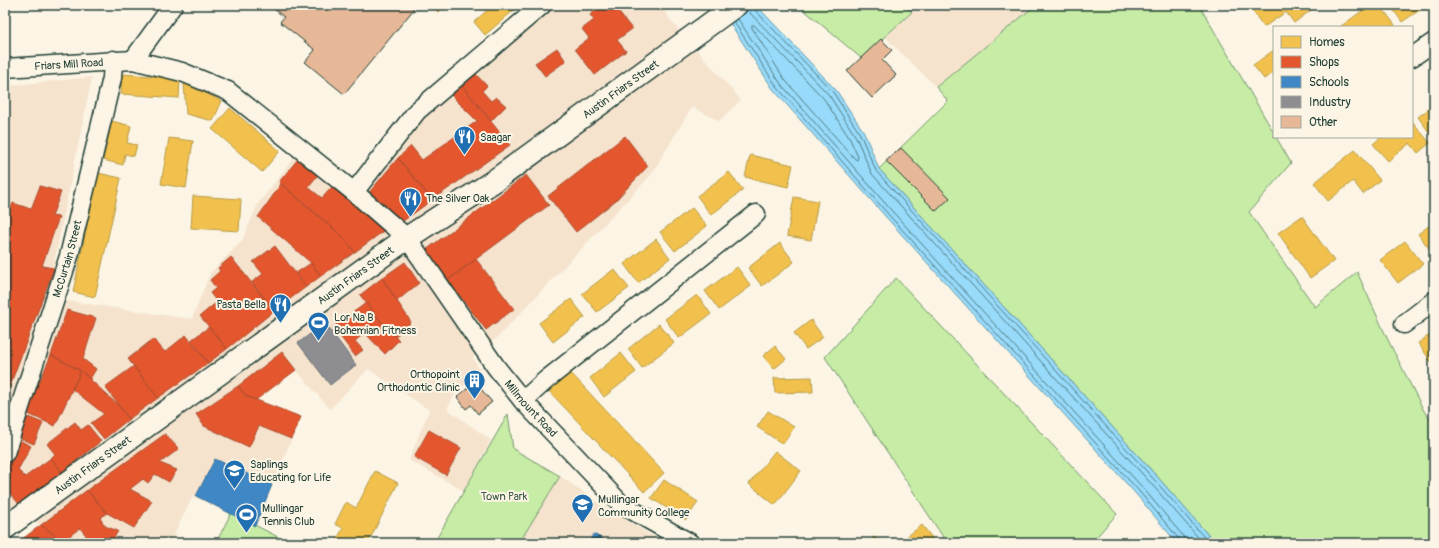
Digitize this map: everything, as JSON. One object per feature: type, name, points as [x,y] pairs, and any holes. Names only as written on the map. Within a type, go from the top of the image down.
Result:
[{"type":"main road","name":"Austin Friars Street","points":[[5,528],[407,238],[494,180],[736,5]]},
{"type":"street","points":[[173,5],[133,60],[182,72],[228,91],[354,192],[407,238]]},
{"type":"street","points":[[354,192],[417,111],[542,5]]},
{"type":"street","points":[[1413,56],[1434,42]]},
{"type":"street","name":"Friars Mill Road","points":[[5,68],[112,60],[133,60]]},
{"type":"street","name":"McCurtain Street","points":[[5,454],[69,256],[112,78],[112,60]]},
{"type":"street","points":[[523,401],[546,380],[756,214]]},
{"type":"street","name":"Millmount Road","points":[[407,238],[496,367],[523,401],[621,504],[690,543]]},
{"type":"street","points":[[1404,324],[1434,301]]},
{"type":"shaded area","points":[[554,5],[660,5],[673,23],[741,100],[719,121],[692,107],[651,175],[497,338],[473,358],[481,372],[457,391],[447,409],[491,440],[464,491],[409,460],[429,410],[368,369],[330,409],[296,370],[256,400],[301,417],[255,526],[193,496],[170,543],[17,543],[40,525],[20,505],[5,510],[5,86],[92,77],[47,298],[192,319],[210,273],[242,241],[258,204],[297,154],[355,202],[420,117],[486,58]]},
{"type":"shaded area","points":[[906,5],[1036,5],[936,87],[885,37],[912,12]]},
{"type":"shaded area","name":"Mullingar Community College","points":[[560,476],[605,507],[664,543],[519,543]]},
{"type":"green space","points":[[798,5],[906,5],[912,12],[861,58]]},
{"type":"green space","points":[[1036,5],[1199,5],[1273,131],[1273,138],[1277,138],[1291,163],[1249,212],[1315,307],[1357,272],[1388,340],[1424,411],[1434,424],[1434,543],[1215,543],[1162,482],[879,169],[948,101],[936,87]]},
{"type":"green space","points":[[896,278],[1117,514],[1091,543],[947,543],[825,357]]},
{"type":"green space","name":"Town Park","points":[[508,414],[513,449],[560,476],[519,543],[434,543]]},
{"type":"green space","name":"Mullingar Tennis Club","points":[[231,513],[290,543],[216,543]]},
{"type":"water","points":[[718,5],[756,5],[836,90],[864,132],[879,169],[1162,482],[1215,543],[1177,543],[1135,493],[885,216],[773,89]]},
{"type":"building: Homes","points":[[431,5],[446,5],[438,12]]},
{"type":"building: Homes","points":[[493,5],[520,5],[485,35],[474,22]]},
{"type":"building: Homes","points":[[1248,5],[1308,5],[1311,10],[1294,23],[1286,12],[1264,27]]},
{"type":"building: Homes","points":[[1370,5],[1380,5],[1395,25],[1394,26],[1341,26]]},
{"type":"building: Homes","points":[[1390,5],[1427,5],[1402,22]]},
{"type":"building: Homes","points":[[1273,51],[1273,73],[1264,79],[1253,65]]},
{"type":"building: Homes","points":[[122,74],[180,78],[179,98],[121,94]]},
{"type":"building: Homes","points":[[184,83],[222,101],[213,121],[186,114]]},
{"type":"building: Homes","points":[[1434,105],[1434,139],[1418,117]]},
{"type":"building: Homes","points":[[230,108],[280,151],[262,172],[212,129]]},
{"type":"building: Homes","points":[[112,121],[131,126],[127,143],[137,145],[134,156],[125,154],[123,165],[103,160]]},
{"type":"building: Homes","points":[[1413,122],[1430,143],[1418,153],[1410,143],[1388,161],[1373,144],[1380,138],[1413,138]]},
{"type":"building: Homes","points":[[169,138],[193,141],[186,188],[161,184]]},
{"type":"building: Homes","points":[[1355,150],[1380,180],[1363,194],[1353,181],[1328,201],[1314,183]]},
{"type":"building: Homes","points":[[750,155],[793,165],[788,187],[745,177]]},
{"type":"building: Homes","points":[[729,172],[743,190],[711,215],[697,196]]},
{"type":"building: Homes","points":[[98,173],[121,178],[95,297],[73,292]]},
{"type":"building: Homes","points":[[193,196],[241,199],[239,231],[191,228]]},
{"type":"building: Homes","points":[[794,197],[818,201],[811,240],[787,236]]},
{"type":"building: Homes","points":[[692,208],[707,226],[675,251],[660,232]]},
{"type":"building: Homes","points":[[1302,216],[1334,261],[1310,278],[1278,233]]},
{"type":"building: Homes","points":[[1434,222],[1434,255],[1418,234]]},
{"type":"building: Homes","points":[[656,239],[670,258],[638,283],[624,264]]},
{"type":"building: Homes","points":[[1405,241],[1423,264],[1398,283],[1380,260]]},
{"type":"building: Homes","points":[[780,243],[794,262],[762,286],[748,268]]},
{"type":"building: Homes","points":[[737,267],[751,286],[719,310],[705,291]]},
{"type":"building: Homes","points":[[614,269],[629,288],[597,312],[582,294]]},
{"type":"building: Homes","points":[[697,295],[711,314],[679,338],[665,319]]},
{"type":"building: Homes","points":[[571,299],[585,317],[553,342],[539,323]]},
{"type":"building: Homes","points":[[811,320],[823,337],[806,349],[794,333]]},
{"type":"building: Homes","points":[[659,324],[674,343],[642,368],[628,349]]},
{"type":"building: Homes","points":[[1434,332],[1434,366],[1418,343]]},
{"type":"building: Homes","points":[[775,346],[786,359],[774,369],[763,356]]},
{"type":"building: Homes","points":[[621,353],[636,372],[604,397],[590,378]]},
{"type":"building: Homes","points":[[570,372],[664,473],[644,492],[549,391]]},
{"type":"building: Homes","points":[[812,377],[813,392],[775,393],[774,378]]},
{"type":"building: Homes","points":[[768,411],[794,427],[783,444],[757,427]]},
{"type":"building: Homes","points":[[775,451],[801,471],[775,505],[749,484]]},
{"type":"building: Homes","points":[[375,471],[398,483],[368,543],[335,543],[343,528],[335,524],[346,502],[356,508]]},
{"type":"building: Homes","points":[[664,480],[698,502],[686,520],[651,498]]},
{"type":"building: Homes","points":[[922,525],[936,543],[907,543],[904,539]]},
{"type":"building: Homes","points":[[874,537],[881,543],[869,543]]},
{"type":"building: Shops","points":[[602,5],[613,5],[632,29],[617,40],[626,51],[595,75],[575,49],[589,38],[582,29],[594,20],[590,15]]},
{"type":"building: Shops","points":[[557,48],[566,61],[545,76],[535,63]]},
{"type":"building: Shops","points":[[472,70],[487,86],[482,91],[491,101],[496,97],[506,106],[491,121],[459,82]]},
{"type":"building: Shops","points":[[459,82],[510,145],[432,200],[398,158],[411,146],[422,160],[477,121],[448,92]]},
{"type":"building: Shops","points":[[625,136],[648,166],[615,201],[576,232],[548,196]]},
{"type":"building: Shops","points":[[398,158],[432,200],[399,224],[367,195]]},
{"type":"building: Shops","points":[[298,159],[318,175],[308,187],[322,198],[332,187],[385,230],[355,252],[342,236],[279,182]]},
{"type":"building: Shops","points":[[526,175],[549,205],[448,280],[426,250]]},
{"type":"building: Shops","points":[[281,184],[342,236],[355,252],[321,276],[311,263],[258,217]]},
{"type":"building: Shops","points":[[40,186],[61,192],[52,216],[59,217],[42,266],[54,268],[5,399],[5,223],[13,203],[31,209]]},
{"type":"building: Shops","points":[[275,246],[306,287],[274,311],[252,282],[263,274],[253,262]]},
{"type":"building: Shops","points":[[231,257],[274,311],[227,349],[200,316],[217,302],[210,293],[216,288],[210,280],[220,271],[218,268]]},
{"type":"building: Shops","points":[[476,259],[514,309],[486,330],[448,280]]},
{"type":"building: Shops","points":[[405,262],[419,283],[397,301],[382,278]]},
{"type":"building: Shops","points":[[311,263],[321,276],[306,287],[296,273]]},
{"type":"building: Shops","points":[[382,278],[411,322],[396,336],[383,324],[360,295]]},
{"type":"building: Shops","points":[[366,303],[383,324],[399,340],[385,354],[365,333],[355,341],[363,350],[355,356],[333,327]]},
{"type":"building: Shops","points":[[67,310],[96,318],[83,359],[96,369],[90,379],[81,371],[51,355]]},
{"type":"building: Shops","points":[[209,327],[227,349],[208,363],[191,340]]},
{"type":"building: Shops","points":[[186,335],[208,363],[158,398],[128,359],[153,339],[165,352]]},
{"type":"building: Shops","points":[[282,352],[296,370],[256,400],[246,396],[238,386]]},
{"type":"building: Shops","points":[[51,355],[81,371],[55,426],[26,413]]},
{"type":"building: Shops","points":[[134,366],[158,398],[129,419],[105,387]]},
{"type":"building: Shops","points":[[81,371],[119,406],[129,419],[104,439],[91,423],[104,414],[72,389]]},
{"type":"building: Shops","points":[[238,386],[246,396],[301,417],[291,439],[259,426],[249,447],[204,426],[196,414]]},
{"type":"building: Shops","points":[[28,417],[43,423],[34,444],[19,438]]},
{"type":"building: Shops","points":[[75,422],[81,430],[88,425],[101,441],[62,472],[51,458],[55,454],[47,444]]},
{"type":"building: Shops","points":[[429,430],[461,448],[446,475],[414,457]]},
{"type":"building: Shops","points":[[165,434],[179,449],[160,463],[177,470],[169,482],[155,474],[148,483],[143,479],[130,489],[152,501],[134,528],[107,513],[87,490]]},
{"type":"building: Shops","points":[[19,440],[31,446],[18,470],[25,477],[51,458],[62,472],[20,505],[5,488],[5,472]]},
{"type":"building: Shops","points":[[87,490],[107,513],[100,518],[105,526],[118,531],[111,543],[97,543],[88,538],[80,528],[63,541],[41,525]]},
{"type":"building: Shops","points":[[41,525],[63,541],[67,543],[17,543]]},
{"type":"building: Schools","name":"Saplings Educating for Life","points":[[215,459],[272,485],[255,526],[196,496]]},
{"type":"building: Schools","points":[[594,534],[609,543],[588,543]]},
{"type":"building: Industry","points":[[325,323],[356,365],[330,385],[298,343]]},
{"type":"building: Other","points":[[269,5],[408,5],[414,9],[344,94],[305,62],[315,50],[280,22],[284,17]]},
{"type":"building: Other","points":[[881,39],[892,50],[882,60],[896,75],[872,98],[847,71]]},
{"type":"building: Other","points":[[901,148],[950,198],[936,211],[886,161]]},
{"type":"building: Other","name":"Orthopoint Orthodontic Clinic","points":[[475,382],[492,402],[478,414],[471,405],[466,409],[457,397]]},
{"type":"place","name":"Saagar","points":[[465,156]]},
{"type":"place","name":"The Silver Oak","points":[[411,218]]},
{"type":"place","name":"Pasta Bella","points":[[281,324]]},
{"type":"place","name":"Lor Na B Bohemian Fitness","points":[[319,342]]},
{"type":"place","name":"Orthopoint Orthodontic Clinic","points":[[475,400]]},
{"type":"place","name":"Saplings Educating for Life","points":[[234,490]]},
{"type":"place","name":"Mullingar Community College","points":[[582,524]]},
{"type":"place","name":"Mullingar Tennis Club","points":[[247,534]]}]
